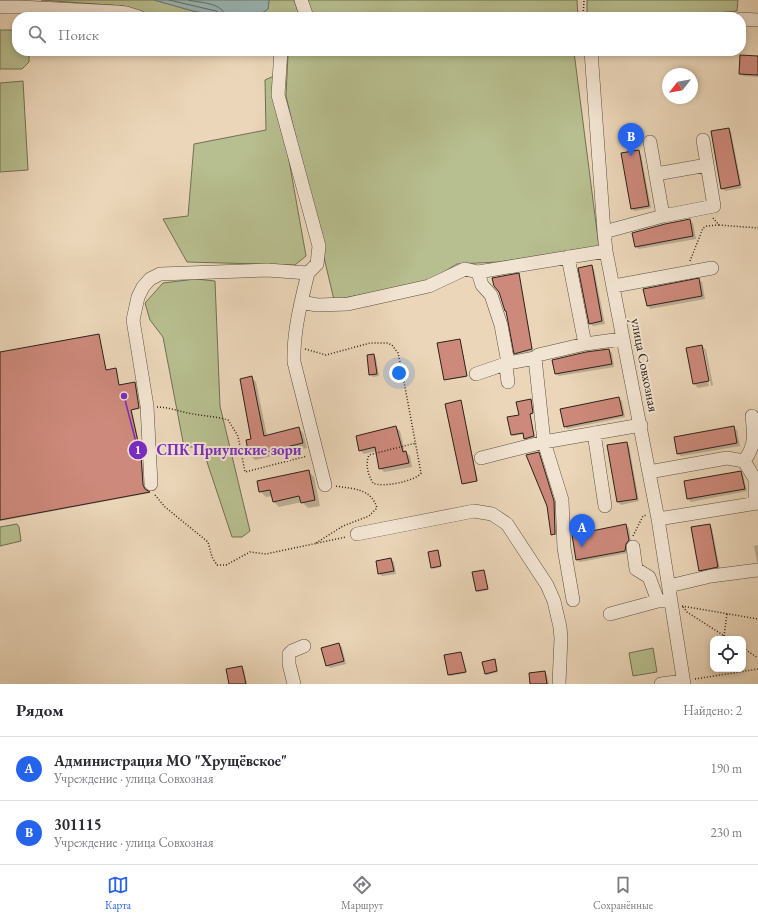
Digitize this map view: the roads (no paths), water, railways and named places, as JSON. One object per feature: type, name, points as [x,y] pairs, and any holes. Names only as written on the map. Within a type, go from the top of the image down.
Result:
[{"type":"street","points":[[300,0],[305,12]]},
{"type":"street","points":[[0,7],[117,12]]},
{"type":"street","points":[[746,19],[758,20]]},
{"type":"street","points":[[281,56],[278,94],[319,246],[317,264],[308,273],[293,347],[295,367],[325,485]]},
{"type":"street","name":"улица Совхозная","points":[[591,56],[606,251],[614,286],[622,339],[641,425],[669,586],[677,604],[684,682]]},
{"type":"street","points":[[604,232],[664,216],[714,206],[704,140]]},
{"type":"street","points":[[650,142],[664,216]]},
{"type":"street","points":[[656,174],[707,165]]},
{"type":"street","points":[[301,302],[317,305],[348,304],[431,286],[465,269],[478,272],[606,251]]},
{"type":"street","points":[[568,257],[585,344]]},
{"type":"street","points":[[614,286],[712,268]]},
{"type":"street","points":[[151,484],[147,406],[133,320],[138,297],[144,287],[150,279],[160,274],[267,270],[308,273]]},
{"type":"street","points":[[478,272],[482,285],[491,295],[501,325],[508,363],[506,367],[508,382]]},
{"type":"street","points":[[476,374],[508,363],[535,358],[538,355],[585,344],[622,339]]},
{"type":"street","points":[[535,358],[544,442],[562,500],[564,548],[573,600]]},
{"type":"street","points":[[744,461],[751,451],[754,436],[752,416]]},
{"type":"street","points":[[481,458],[544,442],[641,425]]},
{"type":"street","points":[[594,433],[605,506]]},
{"type":"street","points":[[649,472],[727,458],[744,461],[755,479],[757,503],[658,516]]},
{"type":"street","points":[[357,534],[471,511],[486,512],[503,520],[512,529],[529,558],[544,579],[554,602],[560,628],[558,684]]},
{"type":"street","points":[[632,543],[636,569],[650,577],[658,601]]},
{"type":"street","points":[[669,586],[711,576],[758,570]]},
{"type":"street","points":[[610,614],[658,601],[677,604]]},
{"type":"street","points":[[294,684],[289,664],[289,654],[304,646]]},
{"type":"street","points":[[662,684],[684,682]]},
{"type":"water","points":[[154,0],[269,0],[268,9],[264,12],[193,11]]},
{"type":"place","name":"301115","points":[[631,156]]},
{"type":"place","name":"СПК Приупские зори","points":[[124,396]]},
{"type":"place","name":"Администрация МО \"Хрущёвское\"","points":[[582,547]]}]
